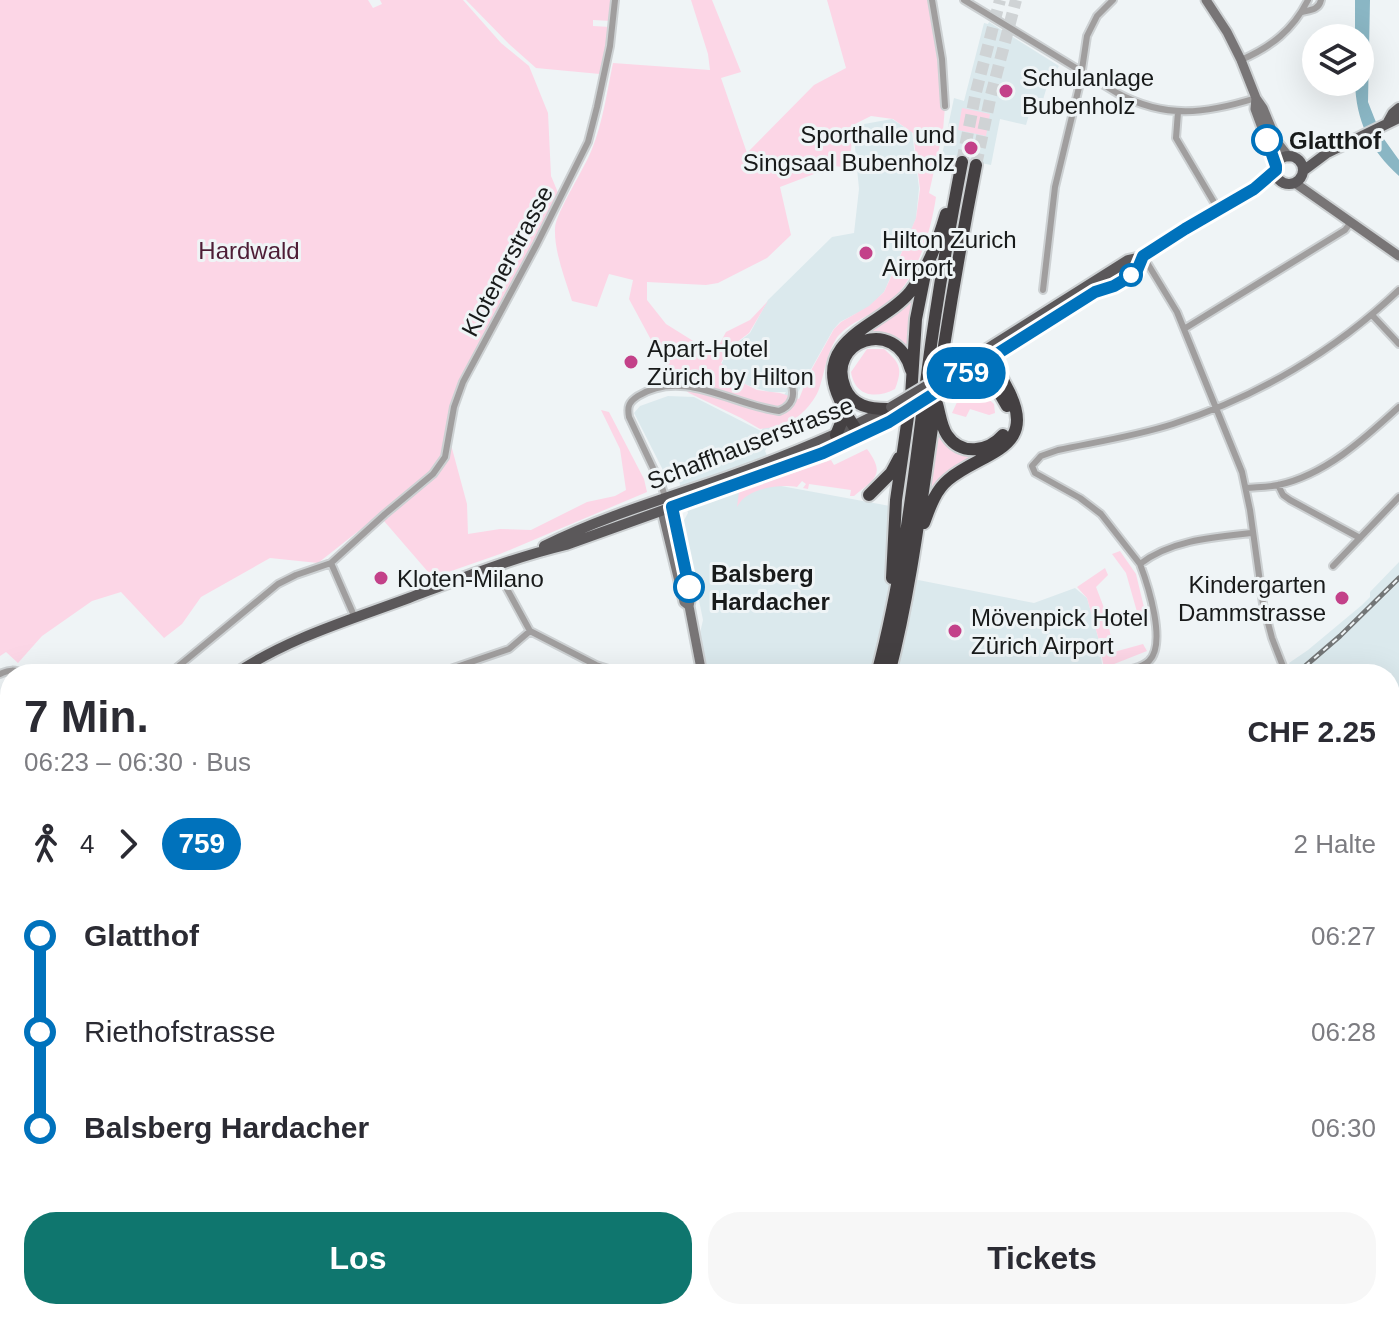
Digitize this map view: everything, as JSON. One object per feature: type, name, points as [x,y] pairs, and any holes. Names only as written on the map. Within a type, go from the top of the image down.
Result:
[{"type":"highway","points":[[858,429],[845,413],[834,383],[837,354],[854,334],[903,299],[927,264],[939,237],[962,162],[935,315],[908,519],[880,664]]},
{"type":"highway","points":[[891,664],[916,542],[956,271],[976,165]]},
{"type":"highway","points":[[888,632],[896,500],[905,444],[916,319],[927,264]]},
{"type":"highway","points":[[858,429],[842,378],[844,360],[853,347],[868,339],[883,339],[900,348],[912,375]]},
{"type":"highway","points":[[936,400],[943,428],[960,446],[970,449],[987,447],[1002,437],[1009,420],[1006,404],[984,358]]},
{"type":"highway","points":[[916,542],[931,504],[943,485],[955,474],[998,451],[1014,432],[1016,406],[984,358]]},
{"type":"highway","points":[[962,372],[994,382]]},
{"type":"highway","points":[[848,396],[863,406],[889,413]]},
{"type":"highway","points":[[836,435],[845,413]]},
{"type":"highway","points":[[896,500],[882,491],[869,495],[891,473],[905,444]]},
{"type":"main road","points":[[1206,0],[1241,60],[1279,147],[1301,164],[1300,177],[1319,199],[1399,256]]},
{"type":"main road","points":[[1256,98],[1255,109],[1277,177],[1282,182]]},
{"type":"main road","name":"Schaffhauserstrasse","points":[[1386,123],[1399,108]]},
{"type":"main road","name":"Schaffhauserstrasse","points":[[1254,189],[1300,177],[1327,153],[1399,118]]},
{"type":"main road","name":"Schaffhauserstrasse","points":[[252,664],[304,637],[529,554],[573,531],[666,505],[823,453],[858,429],[962,372],[1128,260],[1143,256],[1254,189],[1282,158],[1327,153]]},
{"type":"main road","name":"Schaffhauserstrasse","points":[[666,505],[836,435],[858,429]]},
{"type":"main road","points":[[666,505],[691,596],[689,606],[700,664]]},
{"type":"street","name":"Klotenerstrasse","points":[[331,563],[433,474],[442,462],[463,382],[588,142],[610,46],[615,0]]},
{"type":"street","points":[[932,0],[942,59],[945,106]]},
{"type":"street","points":[[964,0],[1129,100],[1178,112],[1222,108],[1256,98]]},
{"type":"street","points":[[1043,290],[1055,187],[1087,36],[1097,16],[1113,0]]},
{"type":"street","points":[[1241,60],[1281,37],[1308,0]]},
{"type":"street","points":[[1302,12],[1315,9],[1321,0]]},
{"type":"street","points":[[1178,112],[1176,138],[1218,209]]},
{"type":"street","points":[[1184,329],[1345,230],[1351,222]]},
{"type":"street","points":[[1143,256],[1176,310],[1242,472],[1263,604],[1282,664]]},
{"type":"street","points":[[1144,664],[1151,659],[1157,645],[1149,589],[1140,564],[1101,514],[1080,498],[1035,473],[1033,464],[1041,456],[1058,450],[1172,425],[1278,379],[1317,356],[1372,315],[1399,290]]},
{"type":"street","points":[[1372,315],[1399,344]]},
{"type":"street","points":[[666,505],[662,487],[629,417],[627,407],[630,401],[661,387],[692,387],[779,411],[792,401],[794,390],[791,383]]},
{"type":"street","points":[[1246,488],[1278,485],[1318,471],[1399,407]]},
{"type":"street","points":[[1278,485],[1290,500],[1360,538]]},
{"type":"street","points":[[1333,566],[1399,497]]},
{"type":"street","points":[[1140,564],[1154,553],[1175,546],[1252,533]]},
{"type":"street","points":[[181,664],[278,584],[331,563],[355,618]]},
{"type":"street","points":[[494,565],[530,631],[594,664]]},
{"type":"street","points":[[465,664],[509,649],[530,631]]},
{"type":"shaded area","name":"Schulanlage Bubenholz","points":[[989,22],[1059,66],[1048,83],[1042,103],[1033,101],[1026,125],[1000,119],[991,165],[942,155],[954,98],[964,101],[984,23]]},
{"type":"shaded area","points":[[892,119],[912,132],[919,188],[916,219],[884,292],[869,307],[840,322],[833,330],[765,451],[781,486],[890,506],[888,574],[1034,603],[1075,588],[1087,598],[1102,664],[706,664],[700,633],[703,620],[683,522],[688,513],[679,481],[667,478],[634,413],[640,406],[668,396],[694,397],[761,431],[786,392],[769,392],[744,384],[721,365],[728,350],[750,333],[768,300],[832,237],[854,233],[859,189],[853,126]]},
{"type":"shaded area","points":[[1399,562],[1399,664],[1289,664],[1362,605],[1370,597],[1370,592]]},
{"type":"green space","name":"Hardwald","points":[[0,0],[368,0],[373,8],[382,4],[380,0],[463,0],[501,43],[529,66],[548,113],[551,176],[559,195],[451,402],[450,441],[467,504],[468,534],[500,529],[531,530],[587,502],[615,496],[626,490],[620,449],[601,410],[609,412],[644,479],[647,492],[500,554],[437,576],[435,580],[384,521],[361,529],[318,563],[270,558],[201,597],[182,624],[164,638],[121,592],[92,601],[42,636],[18,663],[6,652],[0,656]]},
{"type":"green space","points":[[466,0],[612,0],[611,21],[593,20],[593,26],[610,27],[600,74],[536,68]]},
{"type":"green space","points":[[691,0],[712,0],[741,72],[721,78],[747,153],[814,85],[846,68],[827,0],[930,0],[932,3],[945,106],[943,131],[929,193],[936,197],[926,240],[914,270],[897,295],[886,305],[846,328],[836,339],[818,392],[801,414],[784,425],[760,429],[689,393],[670,375],[629,299],[633,280],[609,274],[597,307],[572,301],[556,246],[557,221],[596,139],[613,63],[710,70]],"holes":[[[871,116],[893,119],[913,133],[920,189],[916,218],[884,292],[834,329],[799,399],[757,390],[743,383],[721,363],[728,349],[749,333],[768,301],[750,320],[726,332],[714,354],[666,324],[647,300],[647,282],[718,283],[767,258],[791,235],[780,187],[835,166],[855,169],[851,151],[853,125]]]},
{"type":"green space","points":[[962,108],[990,114],[986,136],[958,130]]},
{"type":"green space","points":[[916,292],[910,354],[859,335]]},
{"type":"green space","points":[[867,349],[884,349],[897,362],[899,376],[895,389],[874,395],[857,387],[851,372]]},
{"type":"green space","points":[[970,393],[984,395],[994,404],[995,413],[989,415],[970,409],[966,417],[952,413],[958,400]]},
{"type":"green space","points":[[940,428],[980,453],[930,494]]},
{"type":"green space","points":[[867,449],[876,465],[876,476],[854,496],[850,496],[851,490],[809,484],[808,489],[803,488],[806,484],[802,481],[797,487],[772,487],[755,492],[737,507],[739,492],[831,460],[834,465]]},
{"type":"green space","points":[[1120,551],[1136,574],[1148,624],[1141,626],[1126,573],[1112,554]]},
{"type":"green space","points":[[1105,568],[1108,575],[1096,587],[1106,613],[1114,652],[1143,644],[1147,651],[1114,664],[1103,664],[1087,598],[1077,587]]},
{"type":"water","points":[[1355,0],[1370,0],[1370,24],[1355,24]]},
{"type":"water","points":[[1356,96],[1368,96],[1381,135],[1399,160],[1399,176],[1380,156],[1366,134]]},
{"type":"tunnel","points":[[962,162],[1000,0]]},
{"type":"tunnel","points":[[976,165],[1016,0]]},
{"type":"railway","points":[[1308,664],[1399,578]]},
{"type":"bus line","name":"759","points":[[689,587],[672,507],[823,453],[889,422],[1095,292],[1114,286],[1136,273],[1143,256],[1254,189],[1276,170],[1267,140]]},
{"type":"place","name":"Schulanlage Bubenholz","points":[[1006,91]]},
{"type":"place","name":"Glatthof","points":[[1267,140]]},
{"type":"place","name":"Sporthalle und Singsaal Bubenholz","points":[[971,148]]},
{"type":"place","name":"Hilton Zurich Airport","points":[[866,253]]},
{"type":"place","name":"Apart-Hotel Zürich by Hilton","points":[[631,362]]},
{"type":"place","name":"Kloten-Milano","points":[[381,578]]},
{"type":"place","name":"Balsberg Hardacher","points":[[689,587]]},
{"type":"place","name":"Kindergarten Dammstrasse","points":[[1342,598]]},
{"type":"place","name":"Mövenpick Hotel Zürich Airport","points":[[955,631]]}]
